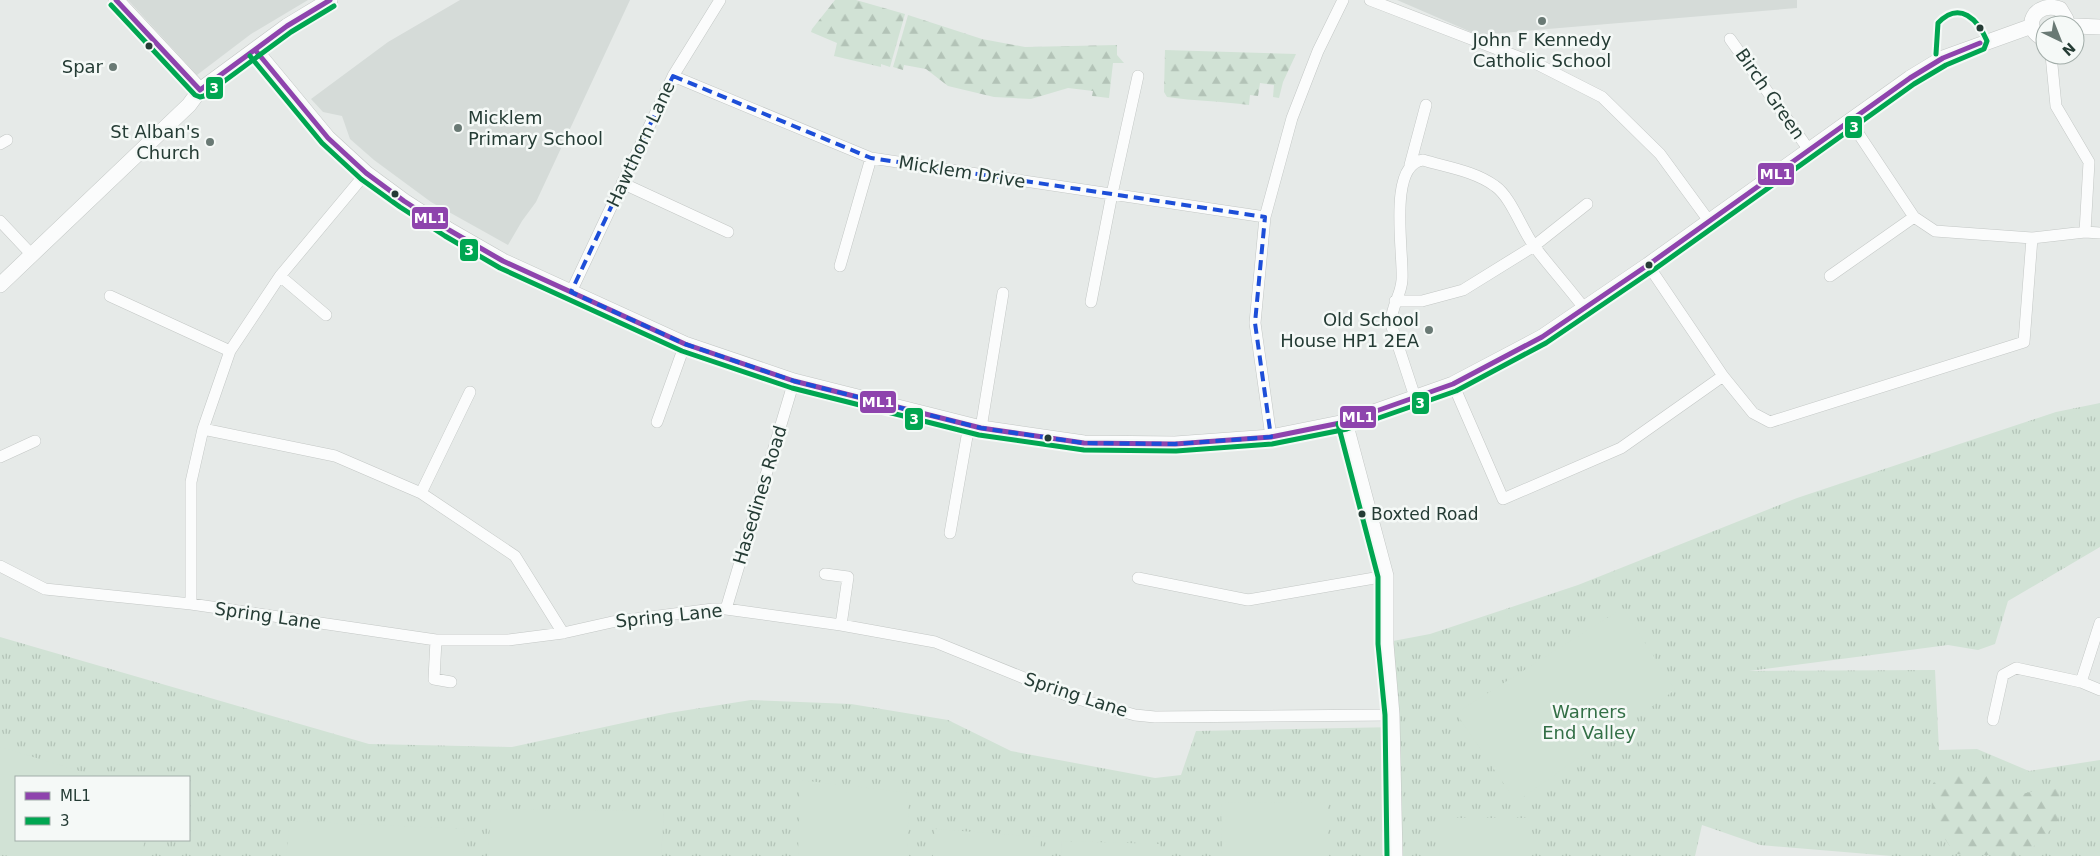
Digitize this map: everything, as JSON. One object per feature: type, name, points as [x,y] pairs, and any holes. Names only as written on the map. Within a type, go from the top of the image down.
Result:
[{"type":"street","points":[[116,0],[200,90]]},
{"type":"street","points":[[0,285],[189,105],[200,90],[256,51],[287,26],[330,0]]},
{"type":"street","name":"Hawthorn Lane","points":[[571,292],[672,76],[720,0]]},
{"type":"street","points":[[1271,436],[1255,324],[1266,217],[1292,118],[1318,51],[1343,0]]},
{"type":"street","points":[[1370,0],[1539,65],[1602,97],[1660,154],[1709,221]]},
{"type":"street","points":[[2035,31],[2031,20],[2039,7],[2049,2],[2060,9],[2064,15]]},
{"type":"street","points":[[256,51],[328,138],[366,173],[404,201],[503,261],[685,344],[794,381],[975,427],[1084,443],[1175,444],[1271,436],[1345,422],[1453,384],[1542,336],[1584,308],[1648,265],[1910,78],[1943,58],[2032,26]]},
{"type":"street","points":[[2085,26],[2100,27]]},
{"type":"street","name":"Birch Green","points":[[1730,39],[1809,150]]},
{"type":"street","points":[[2052,65],[2056,106],[2089,162],[2085,232]]},
{"type":"street","name":"Micklem Drive","points":[[672,76],[871,158],[1266,217]]},
{"type":"street","points":[[1091,302],[1138,76]]},
{"type":"street","points":[[1415,398],[1391,324],[1391,312],[1402,283],[1399,220],[1401,196],[1426,105]]},
{"type":"street","points":[[1850,121],[1914,217],[1935,231],[2032,238],[2085,232],[2100,233]]},
{"type":"street","points":[[840,266],[871,158]]},
{"type":"street","points":[[1410,165],[1423,160],[1482,178],[1496,187],[1504,194],[1534,246],[1584,308]]},
{"type":"street","points":[[190,604],[191,482],[203,429],[230,351],[280,276],[366,173]]},
{"type":"street","points":[[622,183],[728,232]]},
{"type":"street","points":[[1395,301],[1422,301],[1462,290],[1534,246],[1588,204]]},
{"type":"street","points":[[1830,276],[1914,217]]},
{"type":"street","points":[[0,222],[32,255]]},
{"type":"street","points":[[1648,265],[1723,376],[1753,413],[1770,422],[2024,342],[2032,238]]},
{"type":"street","points":[[280,276],[326,315]]},
{"type":"street","points":[[950,533],[975,427],[1003,293]]},
{"type":"street","points":[[110,296],[230,351]]},
{"type":"street","points":[[657,422],[685,344]]},
{"type":"street","points":[[1453,384],[1503,499],[1621,448],[1723,376]]},
{"type":"street","name":"Hasedines Road","points":[[726,610],[794,381]]},
{"type":"street","points":[[421,493],[470,392]]},
{"type":"street","points":[[1345,422],[1386,576],[1386,644],[1392,714],[1395,856]]},
{"type":"street","points":[[203,429],[335,456],[421,493],[515,556],[563,633]]},
{"type":"street","points":[[0,457],[35,441]]},
{"type":"street","name":"Spring Lane","points":[[0,566],[45,589],[190,604],[436,640],[508,640],[563,633],[612,622],[713,609],[726,610],[840,625],[935,642],[1071,698],[1135,715],[1164,717],[1392,714]]},
{"type":"street","points":[[825,574],[848,577],[840,625]]},
{"type":"street","points":[[1138,578],[1248,600],[1386,576]]},
{"type":"street","points":[[2081,682],[2100,623]]},
{"type":"street","points":[[436,640],[434,679],[451,682]]},
{"type":"street","points":[[1993,720],[2003,675],[2016,668],[2081,682],[2100,690]]},
{"type":"highlighted area","points":[[673,76],[871,158],[1265,217],[1255,323],[1271,437],[1175,444],[1084,443],[981,428],[794,381],[685,344],[571,292]]},
{"type":"shaded area","points":[[128,0],[308,0],[251,34],[197,75]]},
{"type":"shaded area","name":"Micklem Primary School","points":[[460,0],[630,0],[536,202],[508,245],[431,202],[374,160],[350,139],[342,116],[323,112],[311,99],[388,42]]},
{"type":"shaded area","name":"John F Kennedy Catholic School","points":[[1397,0],[1797,0],[1797,8],[1478,35]]},
{"type":"green space","points":[[835,0],[856,0],[905,14],[890,67],[881,64],[881,67],[834,56],[837,43],[811,32]]},
{"type":"green space","points":[[908,15],[982,39],[1025,47],[1117,45],[1117,55],[1124,63],[1113,63],[1109,98],[1092,96],[1093,91],[1068,88],[1031,99],[994,97],[948,86],[926,69],[904,65],[903,70],[893,67]]},
{"type":"green space","points":[[1165,50],[1296,54],[1283,82],[1279,98],[1273,97],[1274,85],[1260,83],[1258,96],[1250,95],[1249,105],[1167,97],[1164,92]]},
{"type":"green space","name":"Warners End Valley","points":[[2100,403],[2100,547],[2008,601],[1995,644],[1978,650],[1948,645],[1749,671],[1935,670],[1939,750],[1977,749],[2029,771],[2100,760],[2100,856],[1892,856],[1760,845],[1702,825],[1695,856],[0,856],[0,637],[369,744],[512,747],[669,713],[751,700],[851,704],[948,720],[1011,751],[1155,778],[1181,775],[1196,731],[1397,727],[1393,641],[1430,634],[1578,585],[1797,498],[2056,412]]},
{"type":"green space","points":[[1623,608],[1675,690],[1516,802],[1456,713]]},
{"type":"green space","points":[[0,747],[96,776],[15,776],[15,841],[145,841],[141,856],[9,856],[0,854]]},
{"type":"green space","points":[[1962,771],[1982,772],[2022,794],[2059,785],[2058,821],[2039,843],[2018,856],[1955,854],[1931,818],[1933,783]]},
{"type":"green space","points":[[800,780],[909,793],[907,856],[798,856]]},
{"type":"green space","points":[[1221,802],[1328,803],[1328,856],[1222,856]]},
{"type":"green space","points":[[491,809],[664,811],[661,856],[488,856]]},
{"type":"green space","points":[[1439,818],[1532,818],[1532,856],[1440,856]]},
{"type":"green space","points":[[290,821],[465,829],[463,856],[286,856]]},
{"type":"green space","points":[[935,829],[1041,837],[1040,856],[933,856]]},
{"type":"green space","points":[[1062,841],[1160,844],[1160,856],[1061,856]]},
{"type":"transit line","name":"ML1","points":[[116,0],[200,90]]},
{"type":"transit line","name":"ML1","points":[[200,90],[287,26],[330,0]]},
{"type":"transit line","name":"3","points":[[111,5],[195,95],[200,97],[204,96],[291,32],[334,6]]},
{"type":"transit line","name":"3","points":[[250,56],[322,143],[361,179],[400,207],[500,268],[682,351],[792,388],[979,435],[1084,450],[1176,451],[1272,444],[1347,429],[1456,391],[1546,343],[1652,271],[1914,84],[1946,65],[1984,49],[1987,41],[1979,26],[1973,20],[1967,15],[1954,13],[1946,16],[1938,23],[1936,54]]},
{"type":"transit line","name":"ML1","points":[[256,51],[328,138],[366,173],[404,201],[503,261],[685,344],[794,381],[981,428],[1084,443],[1175,444],[1271,437],[1345,422],[1453,384],[1542,337],[1648,265],[1910,78],[1943,58],[1980,43]]},
{"type":"transit line","name":"3","points":[[1338,424],[1378,577],[1378,644],[1385,715],[1387,856]]},
{"type":"place","name":"John F Kennedy Catholic School","points":[[1542,21]]},
{"type":"place","name":"Spar","points":[[113,67]]},
{"type":"place","name":"Micklem Primary School","points":[[458,128]]},
{"type":"place","name":"St Alban's Church","points":[[210,142]]},
{"type":"place","name":"Old School House HP1 2EA","points":[[1429,330]]},
{"type":"place","name":"Boxted Road","points":[[1362,514]]}]
